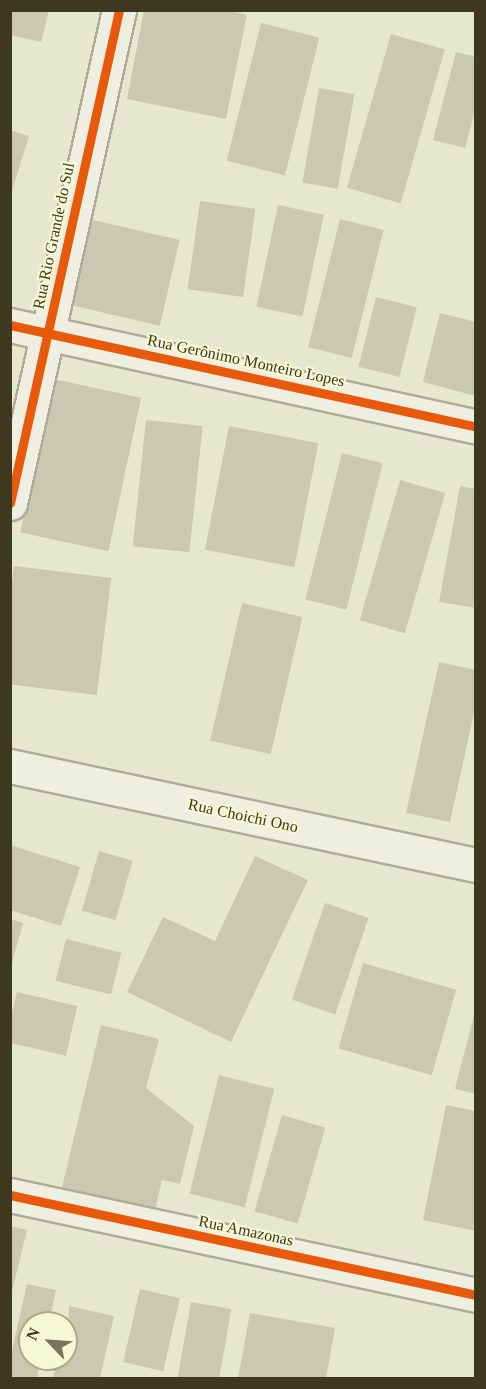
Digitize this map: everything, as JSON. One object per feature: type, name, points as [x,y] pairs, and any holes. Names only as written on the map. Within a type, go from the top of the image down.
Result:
[{"type":"street","name":"Rua Rio Grande do Sul","points":[[10,503],[119,10]]},
{"type":"street","name":"Rua Gerônimo Monteiro Lopes","points":[[10,325],[476,427]]},
{"type":"street","name":"Rua Choichi Ono","points":[[10,766],[476,866]]},
{"type":"street","name":"Rua Amazonas","points":[[10,1195],[476,1295]]},
{"type":"building","points":[[10,10],[49,10],[41,42],[10,35]]},
{"type":"building","points":[[144,10],[225,10],[247,15],[226,119],[127,99]]},
{"type":"building","points":[[261,23],[319,38],[285,175],[227,161]]},
{"type":"building","points":[[391,34],[445,49],[401,203],[347,188]]},
{"type":"building","points":[[456,52],[476,57],[476,107],[465,148],[433,140]]},
{"type":"building","points":[[319,88],[354,94],[338,189],[302,183]]},
{"type":"building","points":[[10,130],[29,136],[11,194],[10,194]]},
{"type":"building","points":[[200,201],[255,209],[243,297],[188,289]]},
{"type":"building","points":[[278,205],[324,215],[302,316],[256,307]]},
{"type":"building","points":[[89,219],[180,240],[160,326],[69,305]]},
{"type":"building","points":[[340,219],[384,230],[352,358],[308,347]]},
{"type":"building","points":[[376,297],[417,307],[399,377],[359,367]]},
{"type":"building","points":[[440,313],[476,322],[476,396],[423,382]]},
{"type":"building","points":[[53,379],[141,398],[108,551],[20,533]]},
{"type":"building","points":[[146,420],[203,426],[189,552],[133,546]]},
{"type":"building","points":[[229,426],[318,443],[294,567],[205,550]]},
{"type":"building","points":[[342,453],[383,463],[346,610],[305,600]]},
{"type":"building","points":[[400,480],[445,493],[405,633],[360,620]]},
{"type":"building","points":[[460,486],[476,489],[476,608],[439,602]]},
{"type":"building","points":[[14,566],[111,578],[97,695],[10,684],[10,599]]},
{"type":"building","points":[[242,603],[302,617],[271,754],[210,740]]},
{"type":"building","points":[[439,662],[476,670],[476,704],[450,822],[406,813]]},
{"type":"building","points":[[10,845],[80,867],[61,926],[10,910]]},
{"type":"building","points":[[99,851],[133,861],[116,920],[82,911]]},
{"type":"building","points":[[255,856],[308,880],[231,1042],[127,992],[163,917],[215,941]]},
{"type":"building","points":[[325,903],[368,918],[335,1014],[292,999]]},
{"type":"building","points":[[10,919],[23,923],[11,967],[10,967]]},
{"type":"building","points":[[66,939],[121,953],[111,995],[56,981]]},
{"type":"building","points":[[363,963],[456,990],[432,1075],[338,1049]]},
{"type":"building","points":[[17,992],[77,1006],[66,1056],[10,1043],[10,1022]]},
{"type":"building","points":[[476,1011],[476,1094],[455,1089]]},
{"type":"building","points":[[101,1025],[159,1039],[146,1088],[194,1126],[180,1184],[162,1180],[155,1210],[62,1187]]},
{"type":"building","points":[[219,1075],[274,1089],[245,1207],[189,1193]]},
{"type":"building","points":[[446,1105],[476,1111],[476,1231],[423,1220]]},
{"type":"building","points":[[282,1115],[325,1127],[298,1224],[254,1211]]},
{"type":"building","points":[[10,1226],[27,1230],[11,1295],[10,1294]]},
{"type":"building","points":[[27,1284],[56,1290],[52,1311],[21,1311]]},
{"type":"building","points":[[140,1289],[180,1298],[163,1371],[123,1362]]},
{"type":"building","points":[[191,1302],[231,1309],[219,1378],[178,1378]]},
{"type":"building","points":[[69,1306],[114,1316],[100,1378],[53,1378],[54,1371],[78,1371],[78,1311],[69,1311]]},
{"type":"building","points":[[250,1313],[335,1328],[326,1378],[238,1378]]},
{"type":"building","points":[[18,1324],[18,1371],[38,1371],[37,1378],[10,1378],[10,1359]]},
{"type":"cycle path","points":[[10,503],[119,10]]},
{"type":"cycle path","points":[[10,325],[476,427]]},
{"type":"cycle path","points":[[10,1195],[476,1295]]}]
